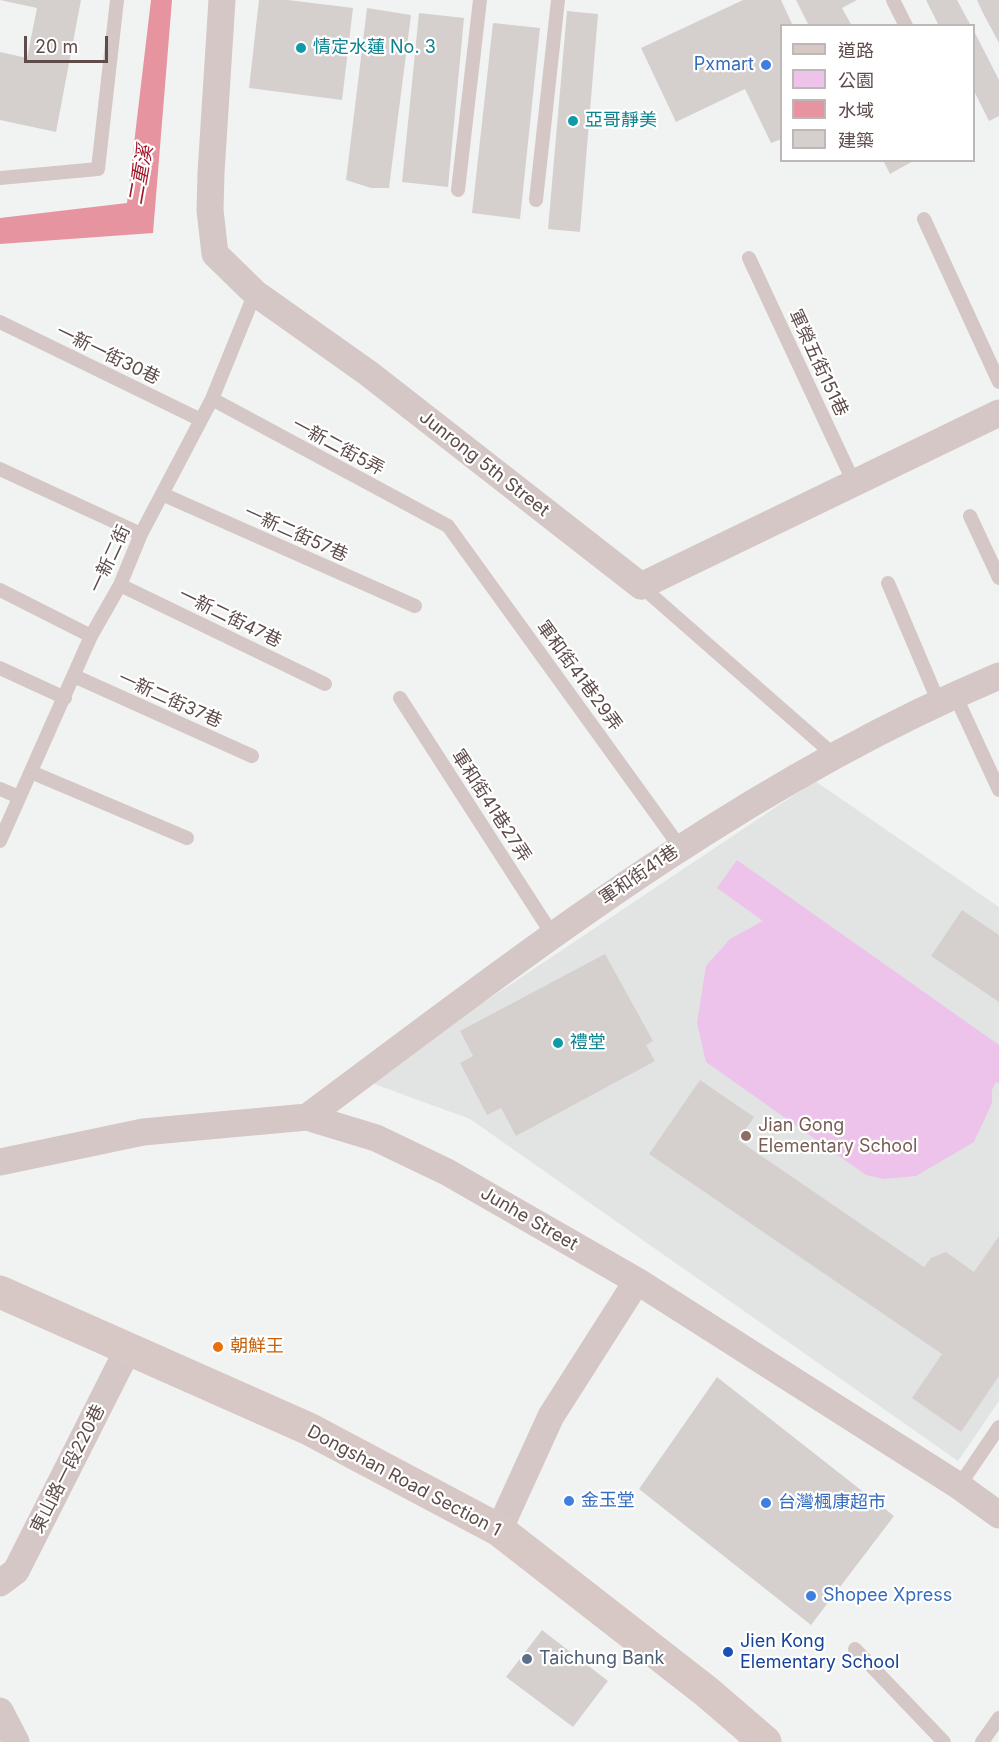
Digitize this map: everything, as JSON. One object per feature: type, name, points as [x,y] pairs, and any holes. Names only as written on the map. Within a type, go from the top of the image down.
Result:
[{"type":"main road","name":"Dongshan Road Section 1","points":[[0,1292],[309,1429],[499,1530],[707,1692],[765,1742]]},
{"type":"street","name":"Junrong 5th Street","points":[[222,0],[211,173],[211,221],[215,254],[255,293],[368,373],[641,586]]},
{"type":"street","points":[[641,586],[999,413]]},
{"type":"street","name":"軍和街41巷","points":[[307,1117],[552,934],[680,847],[793,777],[947,699],[999,676]]},
{"type":"street","name":"Junhe Street","points":[[0,1162],[142,1132],[307,1117],[376,1138],[447,1172],[637,1281],[959,1486],[999,1515]]},
{"type":"street","points":[[499,1530],[551,1416],[637,1281]]},
{"type":"street","name":"東山路一段220巷","points":[[0,1583],[16,1571],[128,1349]]},
{"type":"street","points":[[0,1711],[15,1742]]},
{"type":"lane","points":[[0,178],[98,169],[117,0]]},
{"type":"lane","points":[[458,190],[480,0]]},
{"type":"lane","points":[[536,200],[558,0]]},
{"type":"lane","points":[[893,0],[905,24]]},
{"type":"lane","points":[[924,219],[999,382]]},
{"type":"lane","name":"軍榮五街151巷","points":[[749,258],[854,483]]},
{"type":"lane","name":"一新二街","points":[[0,841],[91,636],[120,585],[141,534],[212,399],[255,293]]},
{"type":"lane","name":"一新一街30巷","points":[[0,322],[201,420]]},
{"type":"lane","name":"一新二街5弄","points":[[212,399],[448,526]]},
{"type":"lane","points":[[0,469],[141,534]]},
{"type":"lane","name":"一新二街57巷","points":[[162,494],[415,606]]},
{"type":"lane","points":[[970,516],[999,579]]},
{"type":"lane","name":"軍和街41巷29弄","points":[[448,526],[680,847]]},
{"type":"lane","points":[[888,583],[947,699],[999,790]]},
{"type":"lane","name":"一新二街47巷","points":[[120,585],[325,684]]},
{"type":"lane","points":[[641,586],[835,756]]},
{"type":"lane","points":[[0,590],[91,636]]},
{"type":"lane","points":[[0,668],[65,698]]},
{"type":"lane","name":"一新二街37巷","points":[[74,676],[252,756]]},
{"type":"lane","name":"軍和街41巷27弄","points":[[400,698],[552,934]]},
{"type":"lane","points":[[31,771],[187,838]]},
{"type":"lane","points":[[0,789],[19,797]]},
{"type":"lane","points":[[959,1486],[999,1427]]},
{"type":"lane","points":[[855,1649],[944,1742]]},
{"type":"lane","points":[[982,1742],[999,1718]]},
{"type":"shaded area","name":"Jian Gong Elementary School","points":[[815,781],[999,907],[999,1401],[958,1461],[470,1119],[366,1081]]},
{"type":"green space","points":[[737,860],[999,1045],[999,1084],[996,1082],[992,1090],[992,1103],[974,1142],[916,1176],[883,1179],[866,1175],[706,1062],[697,1023],[706,966],[730,939],[763,921],[717,888]]},
{"type":"water","name":"二重溪","points":[[151,0],[172,0],[153,233],[0,244],[0,218],[127,203]]},
{"type":"building","points":[[0,0],[81,0],[56,132],[0,120],[0,52],[27,58],[37,8]]},
{"type":"building","name":"情定水蓮 No. 3","points":[[259,0],[288,0],[353,8],[342,100],[249,88]]},
{"type":"building","points":[[743,0],[781,0],[792,24],[780,24],[780,140],[771,143],[745,89],[676,122],[641,48]]},
{"type":"building","points":[[796,0],[857,0],[842,8],[851,24],[808,24]]},
{"type":"building","points":[[926,0],[957,0],[970,24],[938,24]]},
{"type":"building","points":[[977,0],[999,0],[999,43],[983,13]]},
{"type":"building","points":[[367,8],[411,15],[389,188],[371,188],[346,180]]},
{"type":"building","name":"亞哥靜美","points":[[567,11],[598,14],[580,232],[548,229]]},
{"type":"building","points":[[419,13],[464,18],[448,187],[402,182]]},
{"type":"building","points":[[493,23],[540,28],[520,219],[472,213]]},
{"type":"building","points":[[975,33],[999,80],[999,116],[989,121],[975,93]]},
{"type":"building","points":[[884,162],[911,162],[890,174]]},
{"type":"building","points":[[962,910],[999,935],[999,1002],[931,956]]},
{"type":"building","name":"禮堂","points":[[605,954],[653,1041],[646,1045],[655,1061],[516,1136],[501,1108],[487,1115],[460,1063],[473,1056],[460,1031]]},
{"type":"building","points":[[700,1080],[754,1117],[738,1140],[924,1267],[931,1258],[946,1252],[974,1272],[999,1236],[999,1376],[961,1432],[912,1398],[942,1354],[649,1154]]},
{"type":"building","name":"台灣楓康超市","points":[[717,1377],[894,1516],[811,1625],[639,1489]]},
{"type":"building","points":[[542,1630],[608,1681],[573,1727],[506,1677]]},
{"type":"place","name":"情定水蓮 No. 3","points":[[301,48]]},
{"type":"place","name":"Pxmart","points":[[766,65]]},
{"type":"place","name":"亞哥靜美","points":[[573,121]]},
{"type":"place","name":"禮堂","points":[[558,1043]]},
{"type":"place","name":"Jian Gong Elementary School","points":[[746,1136]]},
{"type":"place","name":"朝鮮王","points":[[218,1347]]},
{"type":"place","name":"金玉堂","points":[[569,1501]]},
{"type":"place","name":"台灣楓康超市","points":[[766,1503]]},
{"type":"place","name":"Shopee Xpress","points":[[811,1596]]},
{"type":"place","name":"Jien Kong Elementary School","points":[[728,1652]]},
{"type":"place","name":"Taichung Bank","points":[[527,1659]]}]
